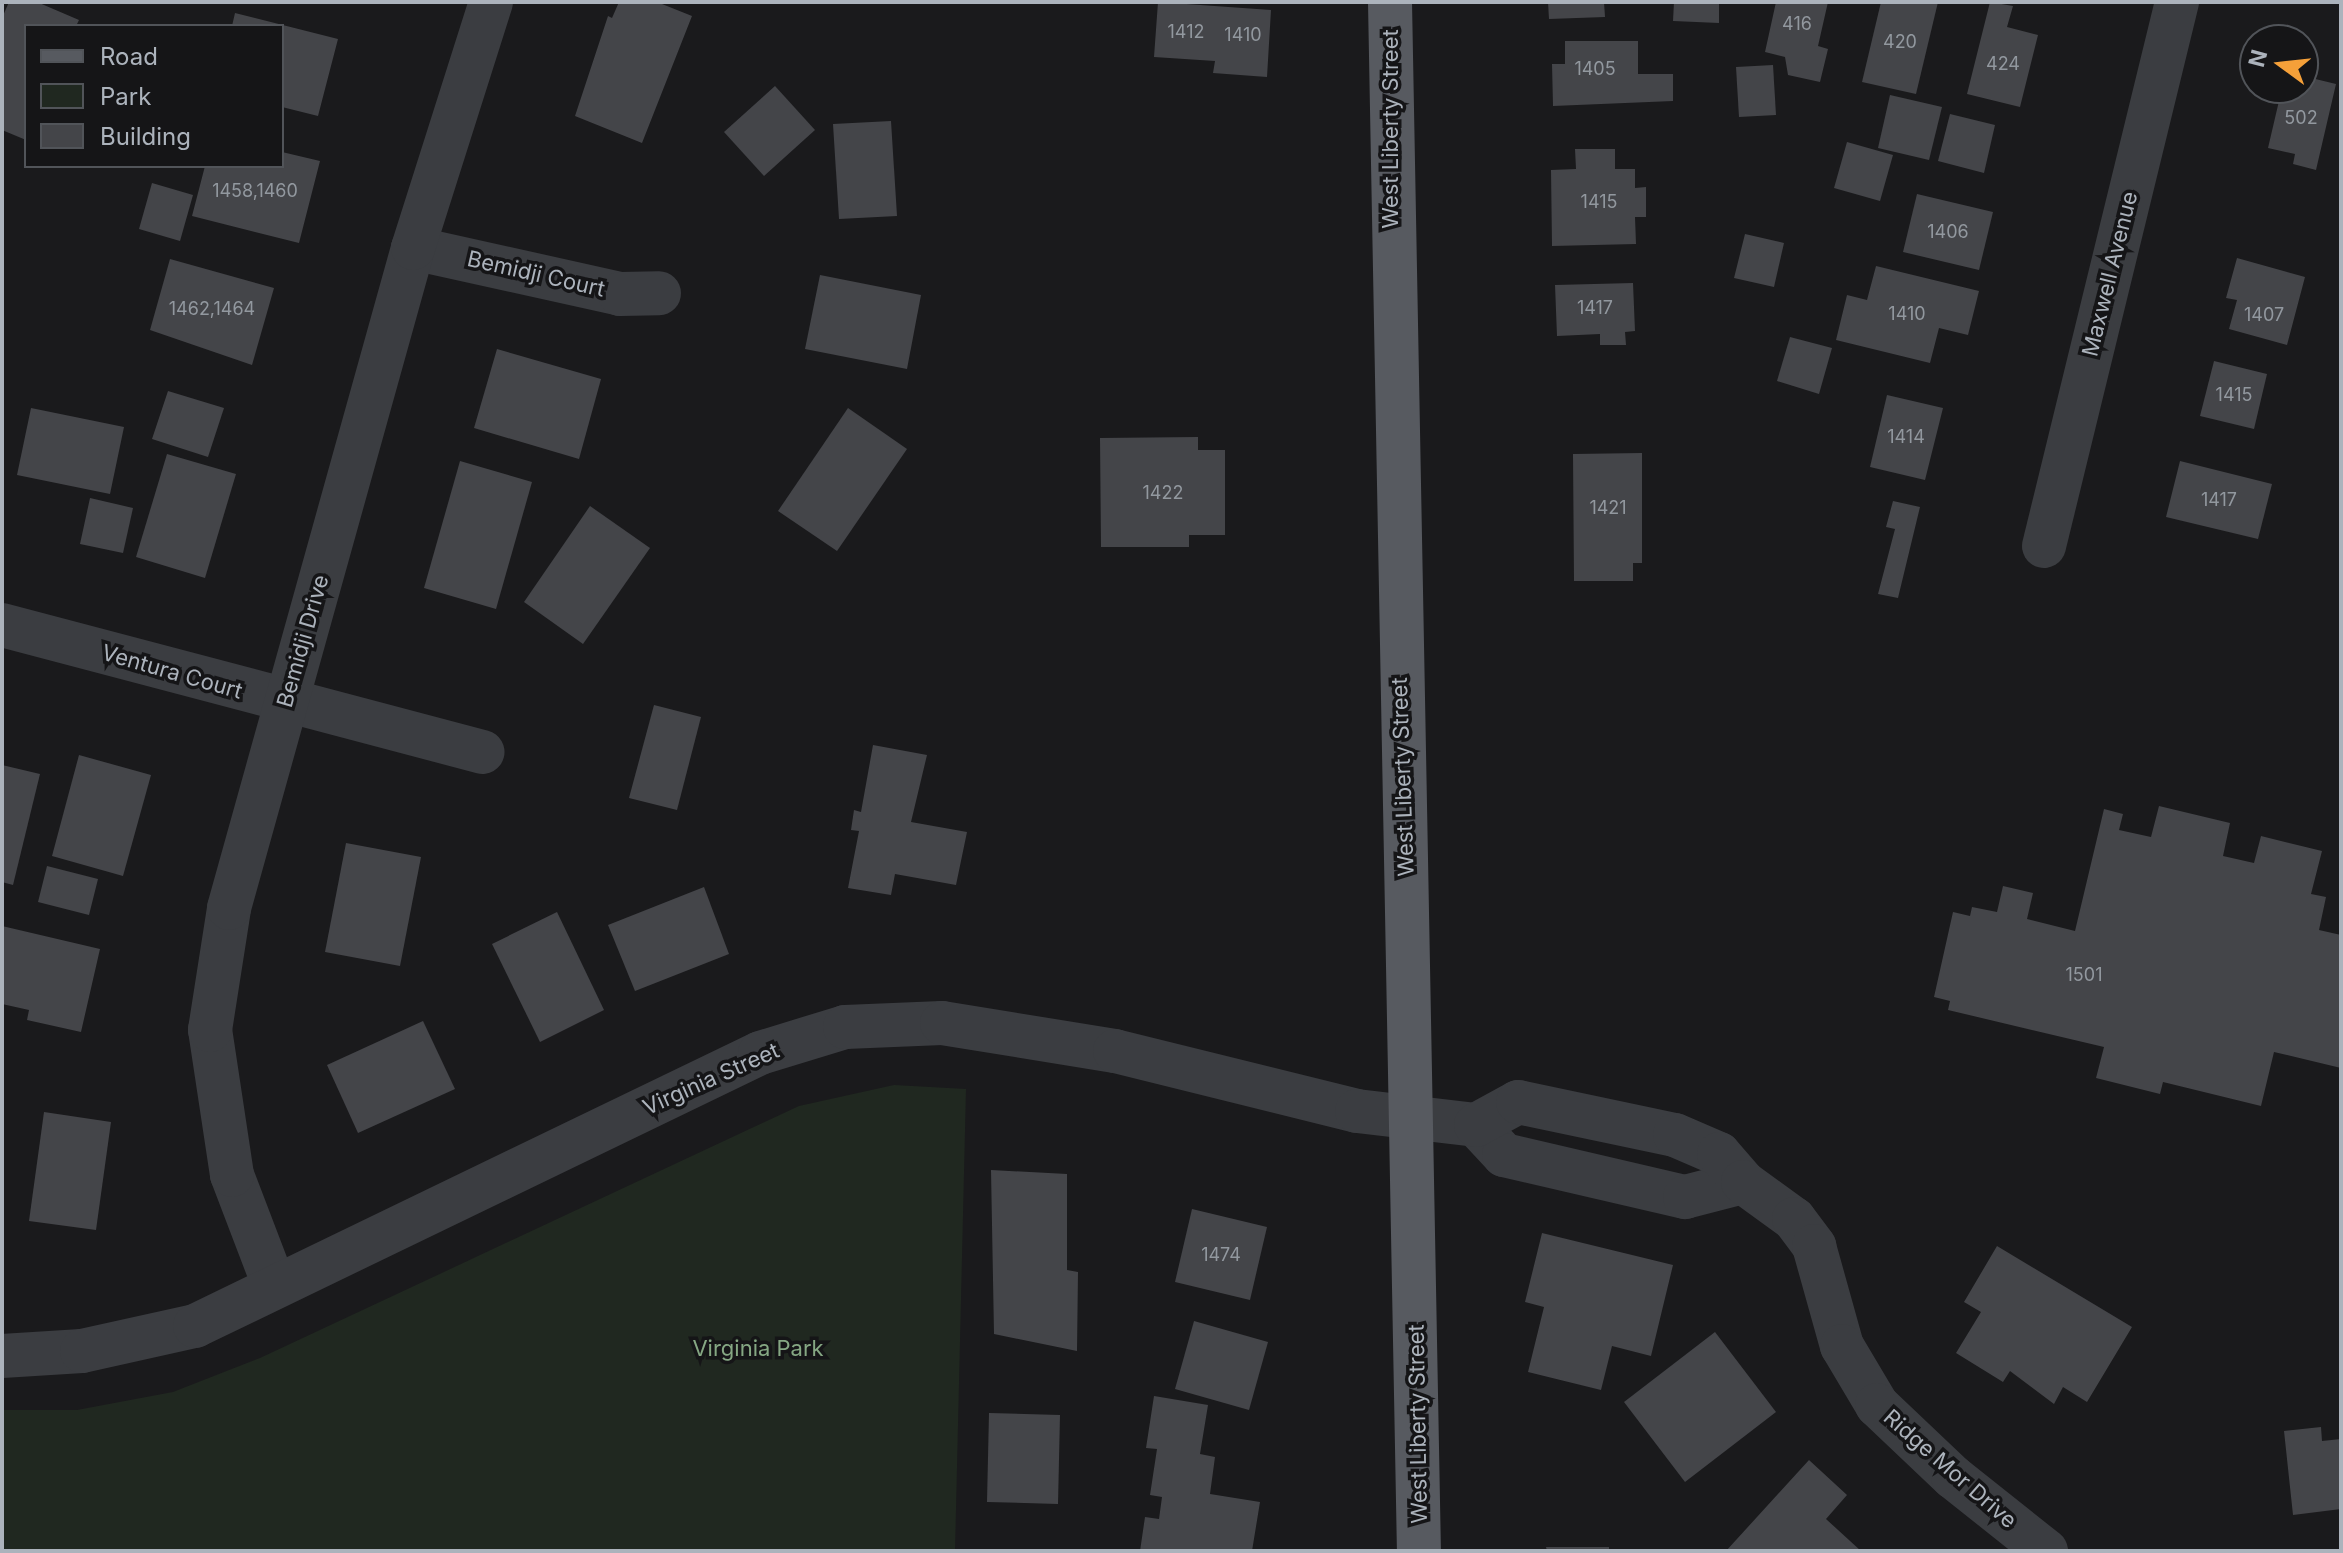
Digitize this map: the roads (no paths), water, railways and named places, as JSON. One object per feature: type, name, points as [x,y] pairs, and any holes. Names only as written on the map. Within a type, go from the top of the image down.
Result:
[{"type":"main road","name":"West Liberty Street","points":[[1390,2],[1392,369],[1414,1119],[1419,1551]]},
{"type":"street","name":"Bemidji Drive","points":[[274,1285],[232,1175],[210,1030],[229,908],[413,248],[491,2]]},
{"type":"street","name":"Maxwell Avenue","points":[[2044,546],[2177,2]]},
{"type":"street","name":"Bemidji Court","points":[[413,248],[620,294],[659,293]]},
{"type":"street","name":"Ventura Court","points":[[2,625],[285,704],[482,752]]},
{"type":"street","name":"Virginia Street","points":[[2,1356],[82,1351],[195,1326],[274,1285],[760,1053],[845,1027],[942,1023],[1038,1035],[1357,1111],[1414,1119]]},
{"type":"street","name":"Ridge Mor Drive","points":[[1476,1125],[1518,1102],[1632,1126],[1719,1154],[1743,1182],[1771,1196],[1814,1246],[1842,1346],[1877,1405],[1953,1477],[2046,1551]]},
{"type":"street","points":[[1414,1119],[1476,1125],[1504,1155],[1685,1197],[1743,1182]]},
{"type":"park label","name":"Virginia Park","points":[[758,1349]]}]
